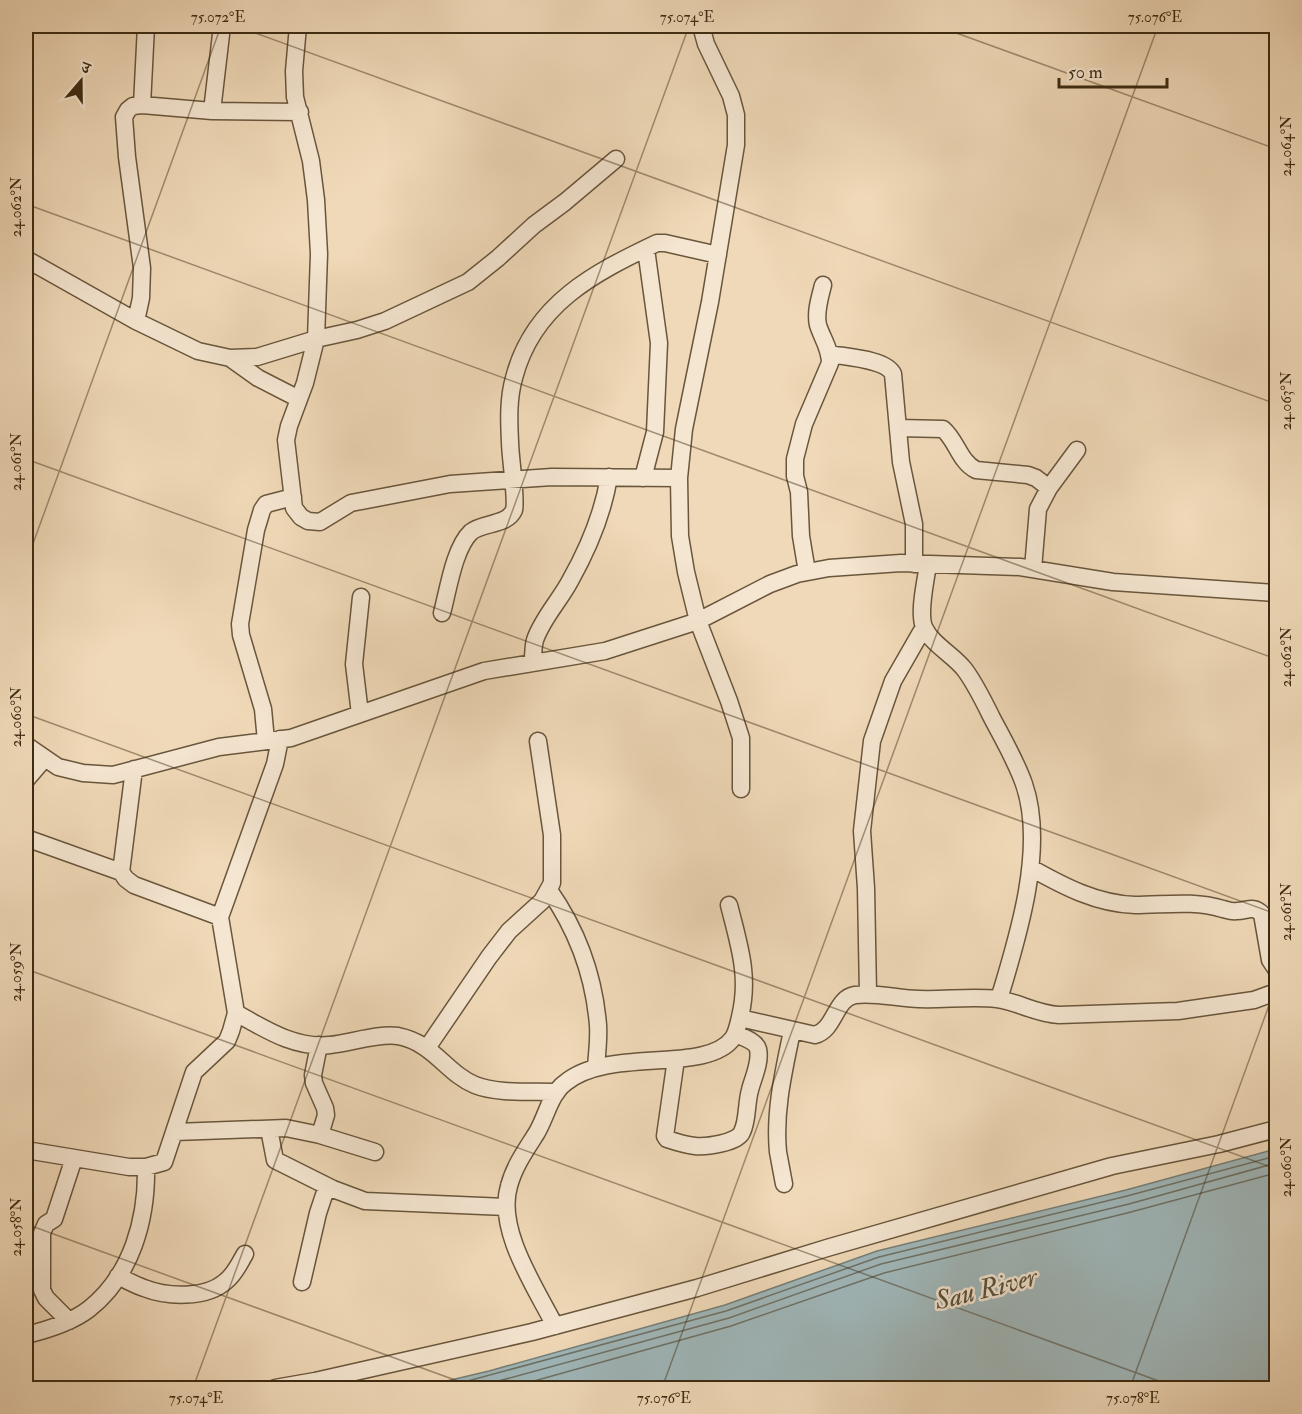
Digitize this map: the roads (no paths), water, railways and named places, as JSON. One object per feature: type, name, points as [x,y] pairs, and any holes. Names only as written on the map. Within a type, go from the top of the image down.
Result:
[{"type":"street","points":[[142,105],[146,26]]},
{"type":"street","points":[[212,111],[222,26]]},
{"type":"street","points":[[298,26],[294,71],[295,97],[311,161],[319,254],[316,339],[305,383],[286,440],[294,508],[301,517],[308,521],[320,522],[351,503],[450,484],[512,479],[679,478]]},
{"type":"street","points":[[701,26],[706,44],[731,96],[736,115],[736,145],[718,255],[684,429],[679,478],[680,536],[698,621],[738,730],[742,760],[741,789]]},
{"type":"street","points":[[136,321],[141,298],[142,268],[127,157],[124,117],[128,110],[133,106],[142,105],[212,111],[300,112]]},
{"type":"street","points":[[26,259],[136,321],[198,351],[230,358],[257,357],[385,321],[468,282],[616,159]]},
{"type":"street","points":[[442,613],[454,567],[469,534],[479,526],[508,518],[513,511],[515,500],[512,479],[510,398],[524,349],[540,323],[567,293],[595,275],[657,243],[718,255]]},
{"type":"street","points":[[643,478],[655,432],[659,357],[646,249]]},
{"type":"street","points":[[807,572],[801,536],[795,459],[807,416],[830,363],[830,354],[818,323],[818,308],[823,285]]},
{"type":"street","points":[[830,354],[877,362],[891,370],[895,387],[901,462],[921,564],[924,627],[930,636],[964,668],[1013,758],[1025,785],[1030,807],[1031,868],[1012,958],[999,999]]},
{"type":"street","points":[[230,358],[258,378],[299,399]]},
{"type":"street","points":[[898,428],[944,429],[968,466],[976,470],[1028,475],[1050,488]]},
{"type":"street","points":[[1033,569],[1038,509],[1077,450]]},
{"type":"street","points":[[533,663],[534,642],[577,569],[602,511],[609,477]]},
{"type":"street","points":[[26,1150],[104,1164],[146,1167],[164,1162],[194,1072],[227,1041],[236,1013],[220,917],[275,764],[273,740],[241,635],[240,624],[250,576],[256,530],[262,510],[266,504],[293,496]]},
{"type":"street","points":[[26,745],[58,767],[83,773],[113,775],[219,747],[291,738],[484,671],[604,651],[698,621],[770,584],[807,572],[829,568],[921,564],[1020,567],[1113,582],[1276,593]]},
{"type":"street","points":[[360,714],[354,664],[361,597]]},
{"type":"street","points":[[868,994],[866,888],[862,831],[872,741],[893,681],[924,627]]},
{"type":"street","points":[[427,1048],[509,931],[542,901],[549,890],[553,872],[552,835],[538,741]]},
{"type":"street","points":[[26,780],[44,759]]},
{"type":"street","points":[[121,872],[135,769]]},
{"type":"street","points":[[26,838],[121,872],[134,885],[220,917]]},
{"type":"street","points":[[1031,868],[1062,886],[1104,901],[1134,905],[1208,904],[1236,912],[1257,909],[1262,914],[1270,960],[1276,969]]},
{"type":"street","points":[[549,890],[577,937],[588,969],[598,1026],[596,1067]]},
{"type":"street","points":[[555,1326],[512,1242],[506,1207],[508,1188],[515,1168],[564,1083],[596,1067],[626,1061],[706,1056],[721,1050],[738,1026],[745,988],[744,966],[729,905]]},
{"type":"street","points":[[738,1026],[792,1031],[808,1035],[820,1034],[848,997],[868,994],[919,999],[999,999],[1046,1014],[1117,1014],[1178,1011],[1254,1000],[1276,992]]},
{"type":"street","points":[[236,1013],[290,1041],[307,1045],[396,1036],[427,1048],[474,1085],[492,1090],[557,1092]]},
{"type":"street","points":[[676,1059],[664,1136],[667,1139],[695,1146],[721,1143],[737,1138],[743,1129],[759,1050],[738,1026]]},
{"type":"street","points":[[784,1184],[778,1151],[778,1113],[782,1078],[792,1031]]},
{"type":"street","points":[[320,1045],[313,1075],[326,1115],[320,1135]]},
{"type":"street","points":[[174,1132],[286,1128],[320,1135],[375,1152]]},
{"type":"street","points":[[269,1129],[275,1160],[327,1186],[365,1201],[506,1207]]},
{"type":"street","points":[[274,1389],[555,1326],[697,1288],[1112,1166],[1276,1130]]},
{"type":"street","points":[[69,1321],[46,1298],[42,1290],[42,1233],[46,1224],[54,1219],[74,1158]]},
{"type":"street","points":[[26,1335],[69,1321],[89,1309],[107,1291],[134,1247],[144,1215],[147,1193],[146,1167]]},
{"type":"street","points":[[302,1282],[318,1213],[327,1186]]},
{"type":"street","points":[[118,1275],[144,1288],[163,1294],[198,1293],[213,1290],[225,1283],[245,1254]]},
{"type":"water","name":"Sau River","points":[[1276,1149],[1276,1388],[417,1388],[489,1371],[725,1305],[877,1251],[1126,1190]]}]
